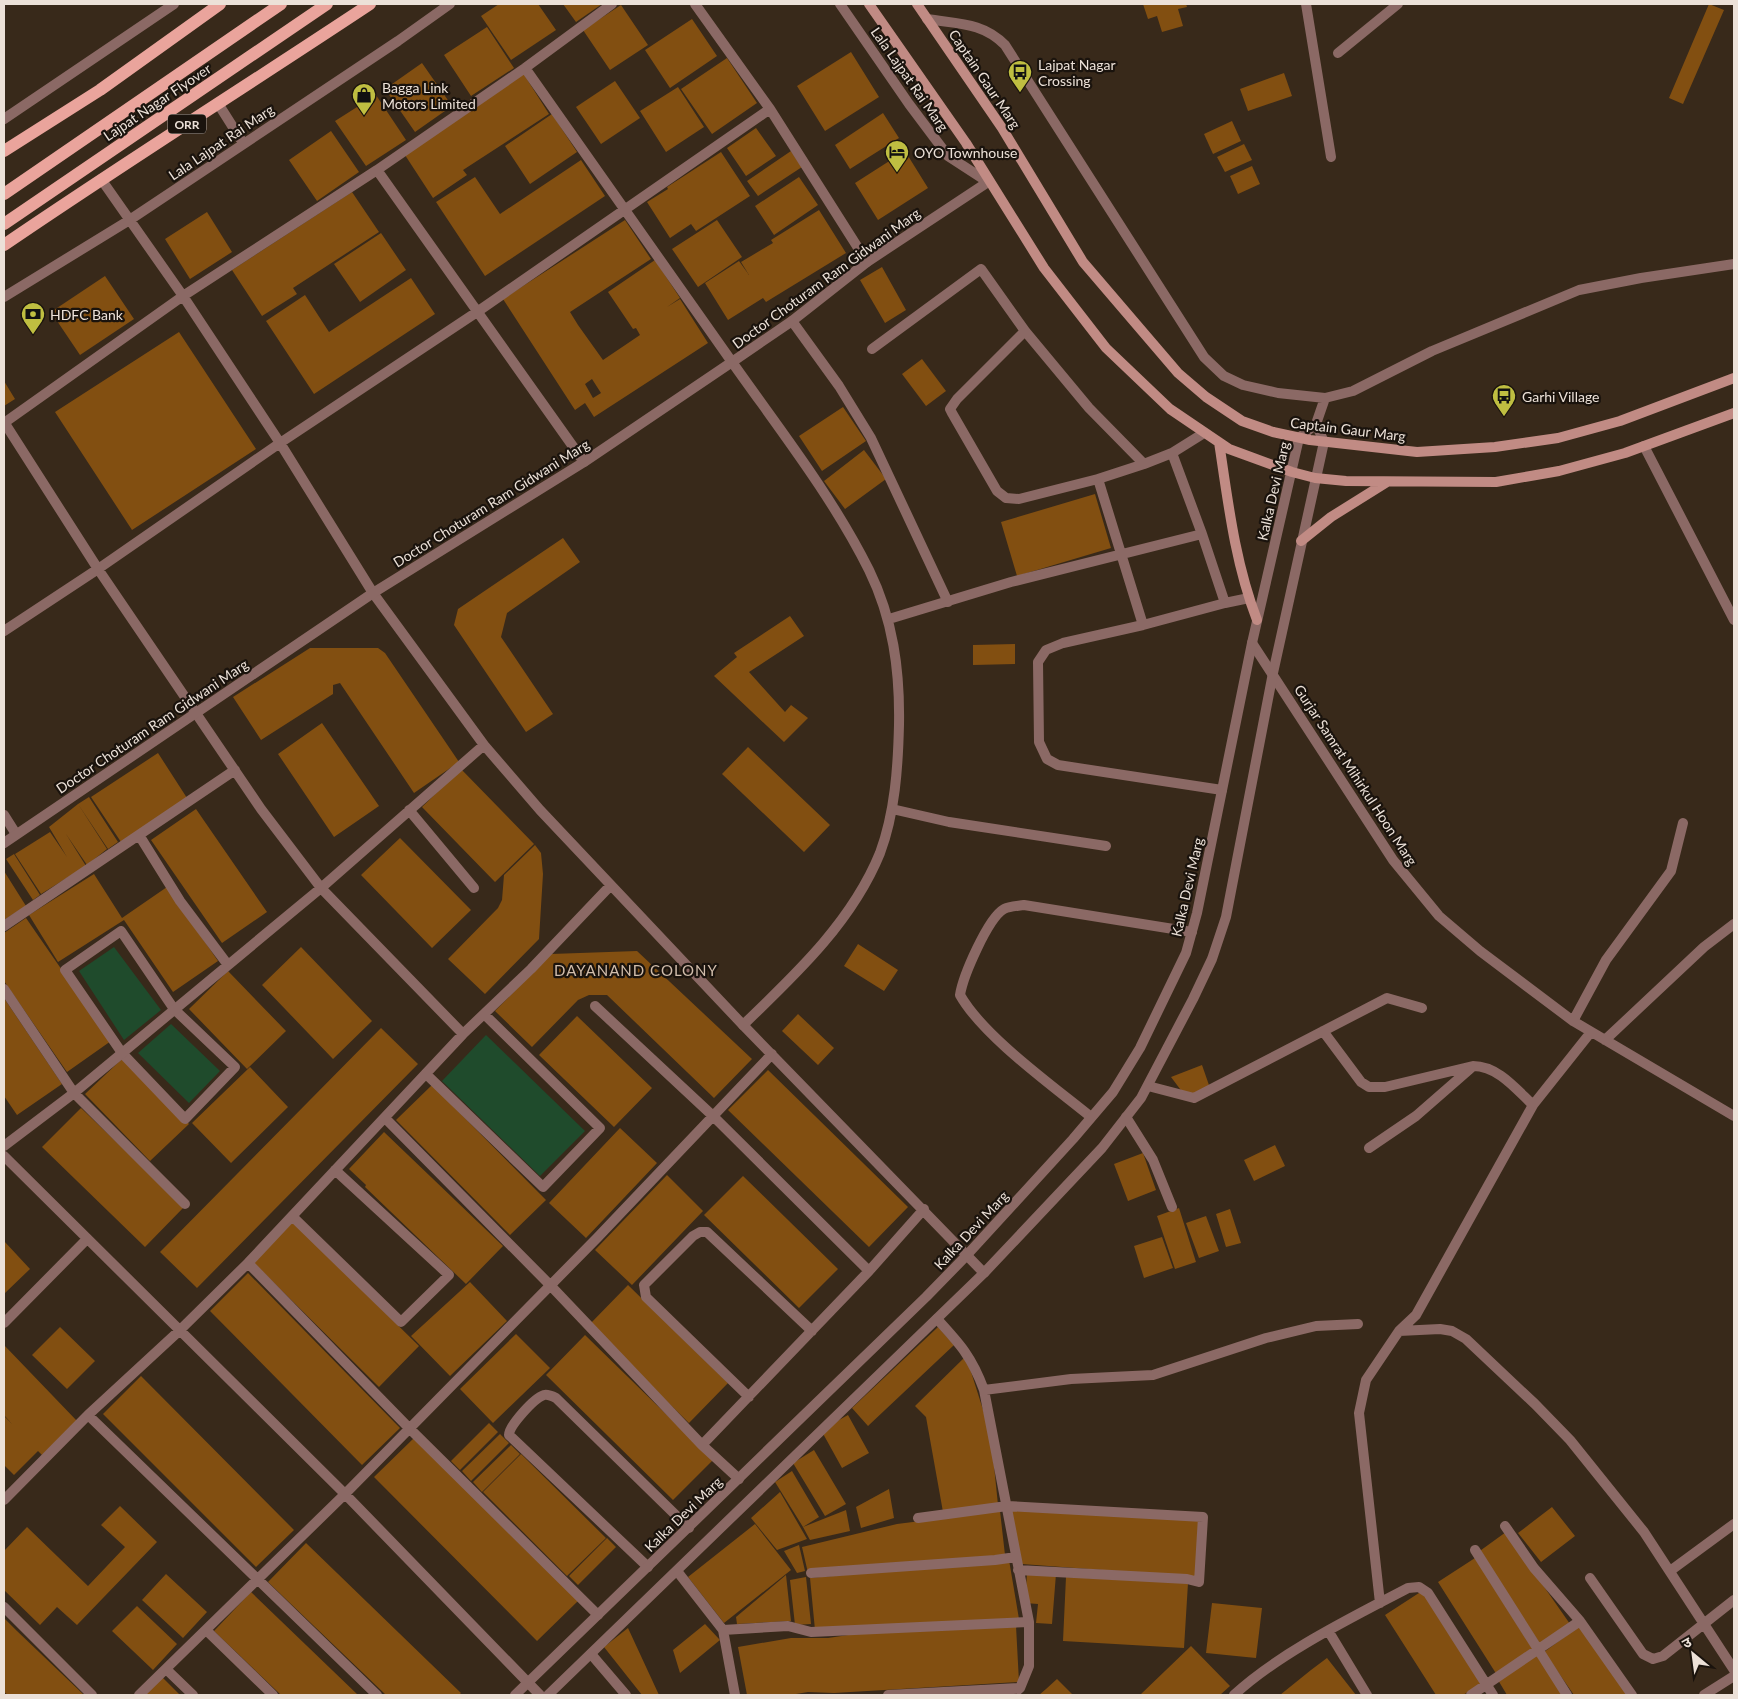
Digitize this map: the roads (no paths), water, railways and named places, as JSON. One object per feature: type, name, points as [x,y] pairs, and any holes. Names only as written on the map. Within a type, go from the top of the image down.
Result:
[{"type":"main road","points":[[4,151],[100,90],[220,4]]},
{"type":"main road","name":"Lajpat Nagar Flyover","points":[[4,194],[281,4]]},
{"type":"main road","name":"Lajpat Nagar Flyover","points":[[4,224],[326,4]]},
{"type":"main road","name":"ORR","points":[[4,245],[100,179],[219,104],[370,4]]},
{"type":"main road","points":[[869,4],[966,143],[988,182],[1044,268],[1106,348],[1170,409],[1229,449],[1292,472],[1315,478],[1388,482],[1496,482],[1559,471],[1644,446],[1734,413]]},
{"type":"main road","name":"Captain Gaur Marg","points":[[917,4],[1002,128],[1083,262],[1178,373],[1206,397],[1242,421],[1273,432],[1299,438],[1417,452],[1495,447],[1558,438],[1620,421],[1734,378]]},
{"type":"main road","points":[[1219,442],[1232,527],[1248,598],[1257,620]]},
{"type":"main road","points":[[1302,541],[1331,517],[1388,482]]},
{"type":"street","points":[[4,119],[174,4]]},
{"type":"street","name":"Lala Lajpat Rai Marg","points":[[4,297],[128,221],[398,41],[450,4]]},
{"type":"street","points":[[463,1034],[321,888],[235,770],[98,569],[4,422],[183,296],[377,170],[525,68],[612,4]]},
{"type":"street","points":[[695,4],[770,109],[868,262]]},
{"type":"street","name":"Lala Lajpat Rai Marg","points":[[840,4],[909,104],[948,156],[988,182]]},
{"type":"street","points":[[1306,4],[1331,157]]},
{"type":"street","points":[[1338,53],[1398,4]]},
{"type":"street","points":[[928,19],[983,28],[996,36],[1005,45],[1204,356],[1224,376],[1243,385],[1278,393],[1325,398],[1353,391],[1432,351],[1579,290],[1641,278],[1734,264]]},
{"type":"street","points":[[525,68],[626,208],[838,516],[869,570],[889,619],[897,662],[898,758],[892,809],[880,852],[848,911],[791,979],[743,1025]]},
{"type":"street","points":[[219,104],[243,143]]},
{"type":"street","points":[[4,631],[98,569],[280,443],[477,312],[770,109]]},
{"type":"street","points":[[377,170],[584,462]]},
{"type":"street","points":[[100,179],[183,296],[280,443],[373,593],[484,745],[540,810],[743,1025],[984,1273]]},
{"type":"street","name":"Doctor Choturam Ram Gidwani Marg","points":[[4,843],[373,593],[584,462],[792,321],[868,262],[988,182]]},
{"type":"street","points":[[872,349],[981,269],[1025,331],[1089,408],[1144,464]]},
{"type":"street","points":[[792,321],[839,386],[871,438],[948,602]]},
{"type":"street","points":[[1025,331],[957,398],[950,409],[997,491],[1006,498],[1020,499],[1098,479],[1144,464],[1172,453],[1204,432]]},
{"type":"street","points":[[548,1695],[984,1273],[1102,1148],[1148,1086],[1212,959],[1226,917],[1273,673],[1324,442],[1316,424],[1325,398]]},
{"type":"street","name":"Kalka Devi Marg","points":[[516,1695],[526,1683],[689,1528],[966,1256],[1113,1092],[1140,1048],[1186,953],[1257,620],[1299,438],[1316,424]]},
{"type":"street","points":[[1644,446],[1734,620]]},
{"type":"street","points":[[1172,453],[1226,602]]},
{"type":"street","points":[[1098,479],[1143,625]]},
{"type":"street","points":[[889,619],[1011,582],[1202,534]]},
{"type":"street","points":[[1222,790],[1058,765],[1047,760],[1039,742],[1038,662],[1046,650],[1062,643],[1143,625],[1226,602],[1248,598]]},
{"type":"street","name":"Gurjar Samrat Mihirkul Hoon Marg","points":[[1252,643],[1393,860],[1439,916],[1480,952],[1573,1021],[1734,1116]]},
{"type":"street","points":[[4,1146],[122,1054],[321,888],[484,745]]},
{"type":"street","points":[[4,926],[235,770]]},
{"type":"street","points":[[892,809],[949,822],[1106,846]]},
{"type":"street","points":[[409,810],[474,888]]},
{"type":"street","points":[[4,816],[16,834]]},
{"type":"street","points":[[1573,1021],[1606,960],[1670,872],[1683,823]]},
{"type":"street","points":[[139,835],[180,901],[228,964]]},
{"type":"street","points":[[4,1500],[88,1415],[179,1331],[248,1263],[463,1034],[531,969],[611,885]]},
{"type":"street","points":[[1091,1117],[1012,1052],[967,1008],[960,995],[963,977],[996,917],[1006,908],[1024,905],[1192,932]]},
{"type":"street","points":[[1605,1040],[1704,948],[1734,924]]},
{"type":"street","points":[[121,931],[174,1009],[235,1067],[185,1119],[122,1054],[64,970],[121,931]]},
{"type":"street","points":[[4,989],[74,1093],[185,1204]]},
{"type":"street","points":[[1148,1086],[1194,1098],[1387,998],[1422,1008]]},
{"type":"street","points":[[595,1006],[713,1116],[869,1271]]},
{"type":"street","points":[[426,1074],[543,1187],[600,1128],[484,1014]]},
{"type":"street","points":[[1323,1031],[1361,1082],[1369,1087],[1385,1087],[1474,1066],[1485,1066],[1498,1073],[1533,1105]]},
{"type":"street","points":[[1380,1603],[1359,1413],[1366,1380],[1398,1332],[1416,1315],[1533,1105],[1592,1032]]},
{"type":"street","points":[[139,1695],[345,1494],[550,1285],[772,1054]]},
{"type":"street","points":[[1369,1148],[1416,1116],[1474,1066]]},
{"type":"street","points":[[385,1118],[550,1285],[702,1446],[739,1479]]},
{"type":"street","points":[[1126,1118],[1153,1160],[1172,1206]]},
{"type":"street","points":[[4,1156],[345,1494],[526,1683],[540,1695]]},
{"type":"street","points":[[292,1216],[401,1322],[449,1275],[335,1170]]},
{"type":"street","points":[[702,1446],[812,1332],[924,1210]]},
{"type":"street","points":[[749,1397],[646,1297],[644,1285],[693,1236],[700,1232],[707,1232],[812,1332]]},
{"type":"street","points":[[4,1323],[87,1239]]},
{"type":"street","points":[[248,1263],[408,1428],[598,1615]]},
{"type":"street","points":[[888,1695],[1016,1692],[1029,1666],[1029,1622],[984,1390],[977,1369],[966,1351],[937,1319]]},
{"type":"street","points":[[984,1390],[1071,1379],[1153,1375],[1266,1338],[1316,1326],[1358,1324]]},
{"type":"street","points":[[1398,1332],[1440,1329],[1452,1331],[1466,1340],[1570,1440],[1644,1532],[1734,1670]]},
{"type":"street","points":[[648,1567],[509,1435],[512,1425],[538,1398],[550,1395],[556,1398],[689,1528]]},
{"type":"street","points":[[88,1415],[256,1581],[377,1695]]},
{"type":"street","points":[[918,1518],[1007,1506],[1203,1518],[1198,1582],[1187,1579],[1018,1570]]},
{"type":"street","points":[[1670,1571],[1734,1524]]},
{"type":"street","points":[[1505,1526],[1534,1568],[1580,1621],[1632,1695]]},
{"type":"street","points":[[1475,1550],[1567,1695]]},
{"type":"street","points":[[811,1573],[1016,1557]]},
{"type":"street","points":[[677,1571],[723,1630],[735,1695]]},
{"type":"street","points":[[1590,1578],[1643,1654],[1653,1659],[1663,1656],[1734,1600]]},
{"type":"street","points":[[1234,1695],[1255,1676],[1329,1632],[1408,1588],[1419,1587],[1428,1593],[1493,1695]]},
{"type":"street","points":[[4,1607],[92,1695]]},
{"type":"street","points":[[1471,1695],[1580,1621]]},
{"type":"street","points":[[723,1630],[788,1626],[811,1632],[1029,1622]]},
{"type":"street","points":[[206,1630],[273,1695]]},
{"type":"street","points":[[1329,1632],[1367,1695]]},
{"type":"street","points":[[591,1654],[626,1695]]},
{"type":"street","points":[[166,1669],[193,1695]]},
{"type":"street","points":[[1704,1695],[1734,1676]]},
{"type":"place","name":"Lajpat Nagar Crossing","points":[[1020,93]]},
{"type":"place","name":"Bagga Link Motors Limited","points":[[364,116]]},
{"type":"place","name":"OYO Townhouse","points":[[897,173]]},
{"type":"place","name":"HDFC Bank","points":[[33,335]]},
{"type":"place","name":"Garhi Village","points":[[1504,417]]},
{"type":"district","name":"DAYANAND COLONY","points":[[636,970]]}]
